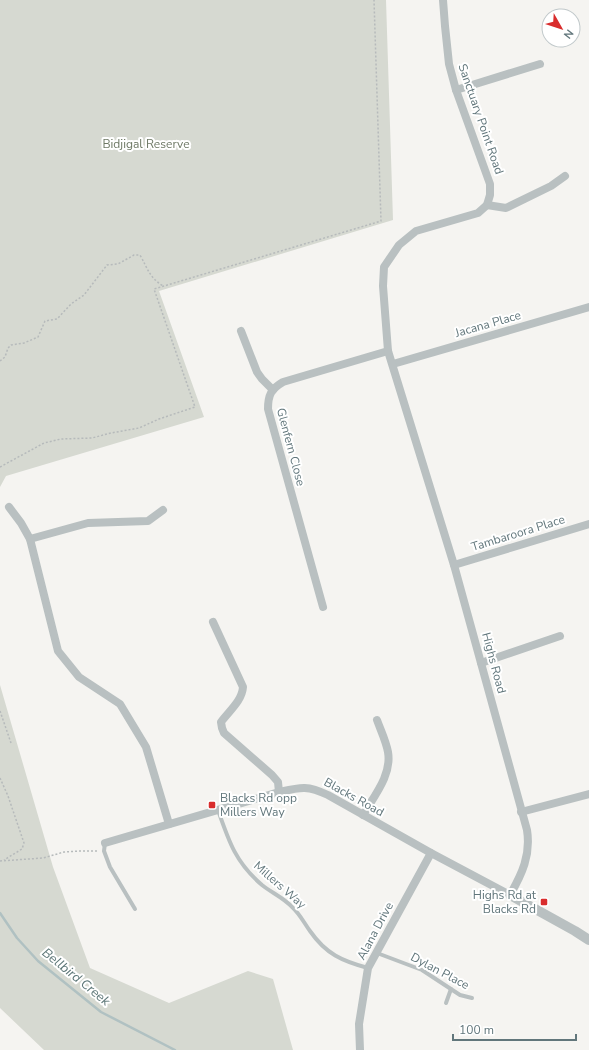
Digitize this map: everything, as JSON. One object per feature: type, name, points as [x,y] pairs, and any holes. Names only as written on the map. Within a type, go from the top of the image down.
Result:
[{"type":"street","name":"Sanctuary Point Road","points":[[443,0],[449,64],[456,90],[490,184],[490,195],[487,205]]},
{"type":"street","points":[[456,90],[540,64]]},
{"type":"street","points":[[241,331],[257,372],[273,390],[283,382],[388,351],[383,286],[384,267],[399,245],[416,231],[478,213],[487,205],[506,208],[551,186],[565,176]]},
{"type":"street","name":"Jacana Place","points":[[393,364],[589,307]]},
{"type":"street","name":"Highs Road","points":[[388,351],[454,565],[529,840],[528,851],[520,874],[510,895]]},
{"type":"street","name":"Glenfern Close","points":[[273,390],[268,398],[268,409],[323,607]]},
{"type":"street","points":[[9,507],[30,538],[58,651],[79,677],[120,704],[146,747],[169,824]]},
{"type":"street","points":[[30,538],[88,523],[148,521],[163,510]]},
{"type":"street","name":"Tambaroora Place","points":[[454,565],[589,524]]},
{"type":"street","points":[[213,622],[243,687],[243,693],[240,698],[221,722],[222,728],[224,733],[272,775],[278,782],[279,792]]},
{"type":"street","points":[[481,663],[560,636]]},
{"type":"street","points":[[363,815],[387,772],[389,763],[388,752],[377,720]]},
{"type":"street","name":"Blacks Road","points":[[105,847],[169,824],[279,792],[302,787],[312,788],[328,794],[431,853],[510,895]]},
{"type":"street","points":[[521,812],[589,794]]},
{"type":"street","name":"Alana Drive","points":[[360,1050],[359,1024],[368,968],[378,953],[431,853]]},
{"type":"street","points":[[510,895],[589,940]]},
{"type":"lane","name":"Millers Way","points":[[218,810],[228,840],[236,856],[248,872],[263,886],[291,905],[302,917],[320,944],[338,958],[368,968]]},
{"type":"lane","points":[[105,847],[110,866],[135,909]]},
{"type":"lane","name":"Dylan Place","points":[[378,953],[410,964],[422,970],[460,995],[472,998]]},
{"type":"lane","points":[[446,1003],[451,989]]},
{"type":"path","points":[[0,467],[44,443],[61,439],[92,438],[139,428],[159,419],[196,407],[154,288],[381,221],[374,0]]},
{"type":"path","points":[[0,361],[5,357],[8,348],[11,345],[24,343],[38,336],[45,321],[57,319],[71,304],[84,296],[107,265],[118,264],[134,256],[140,256],[148,273],[154,280],[163,286]]},
{"type":"path","points":[[0,711],[11,743]]},
{"type":"path","points":[[0,778],[22,833],[24,843],[22,849],[1,861]]},
{"type":"path","points":[[1,861],[43,858],[64,852],[105,847]]},
{"type":"green space","name":"Bidjigal Reserve","points":[[0,0],[386,0],[393,220],[159,291],[204,417],[6,476],[0,487]]},
{"type":"green space","points":[[0,685],[53,867],[90,968],[169,1003],[248,971],[273,979],[293,1050],[44,1050],[0,1008]]},
{"type":"waterway","name":"Bellbird Creek","points":[[0,913],[17,938],[38,961],[101,1012],[175,1050]]},
{"type":"place","name":"Blacks Rd opp Millers Way","points":[[212,805]]},
{"type":"place","name":"Highs Rd at Blacks Rd","points":[[544,902]]}]
